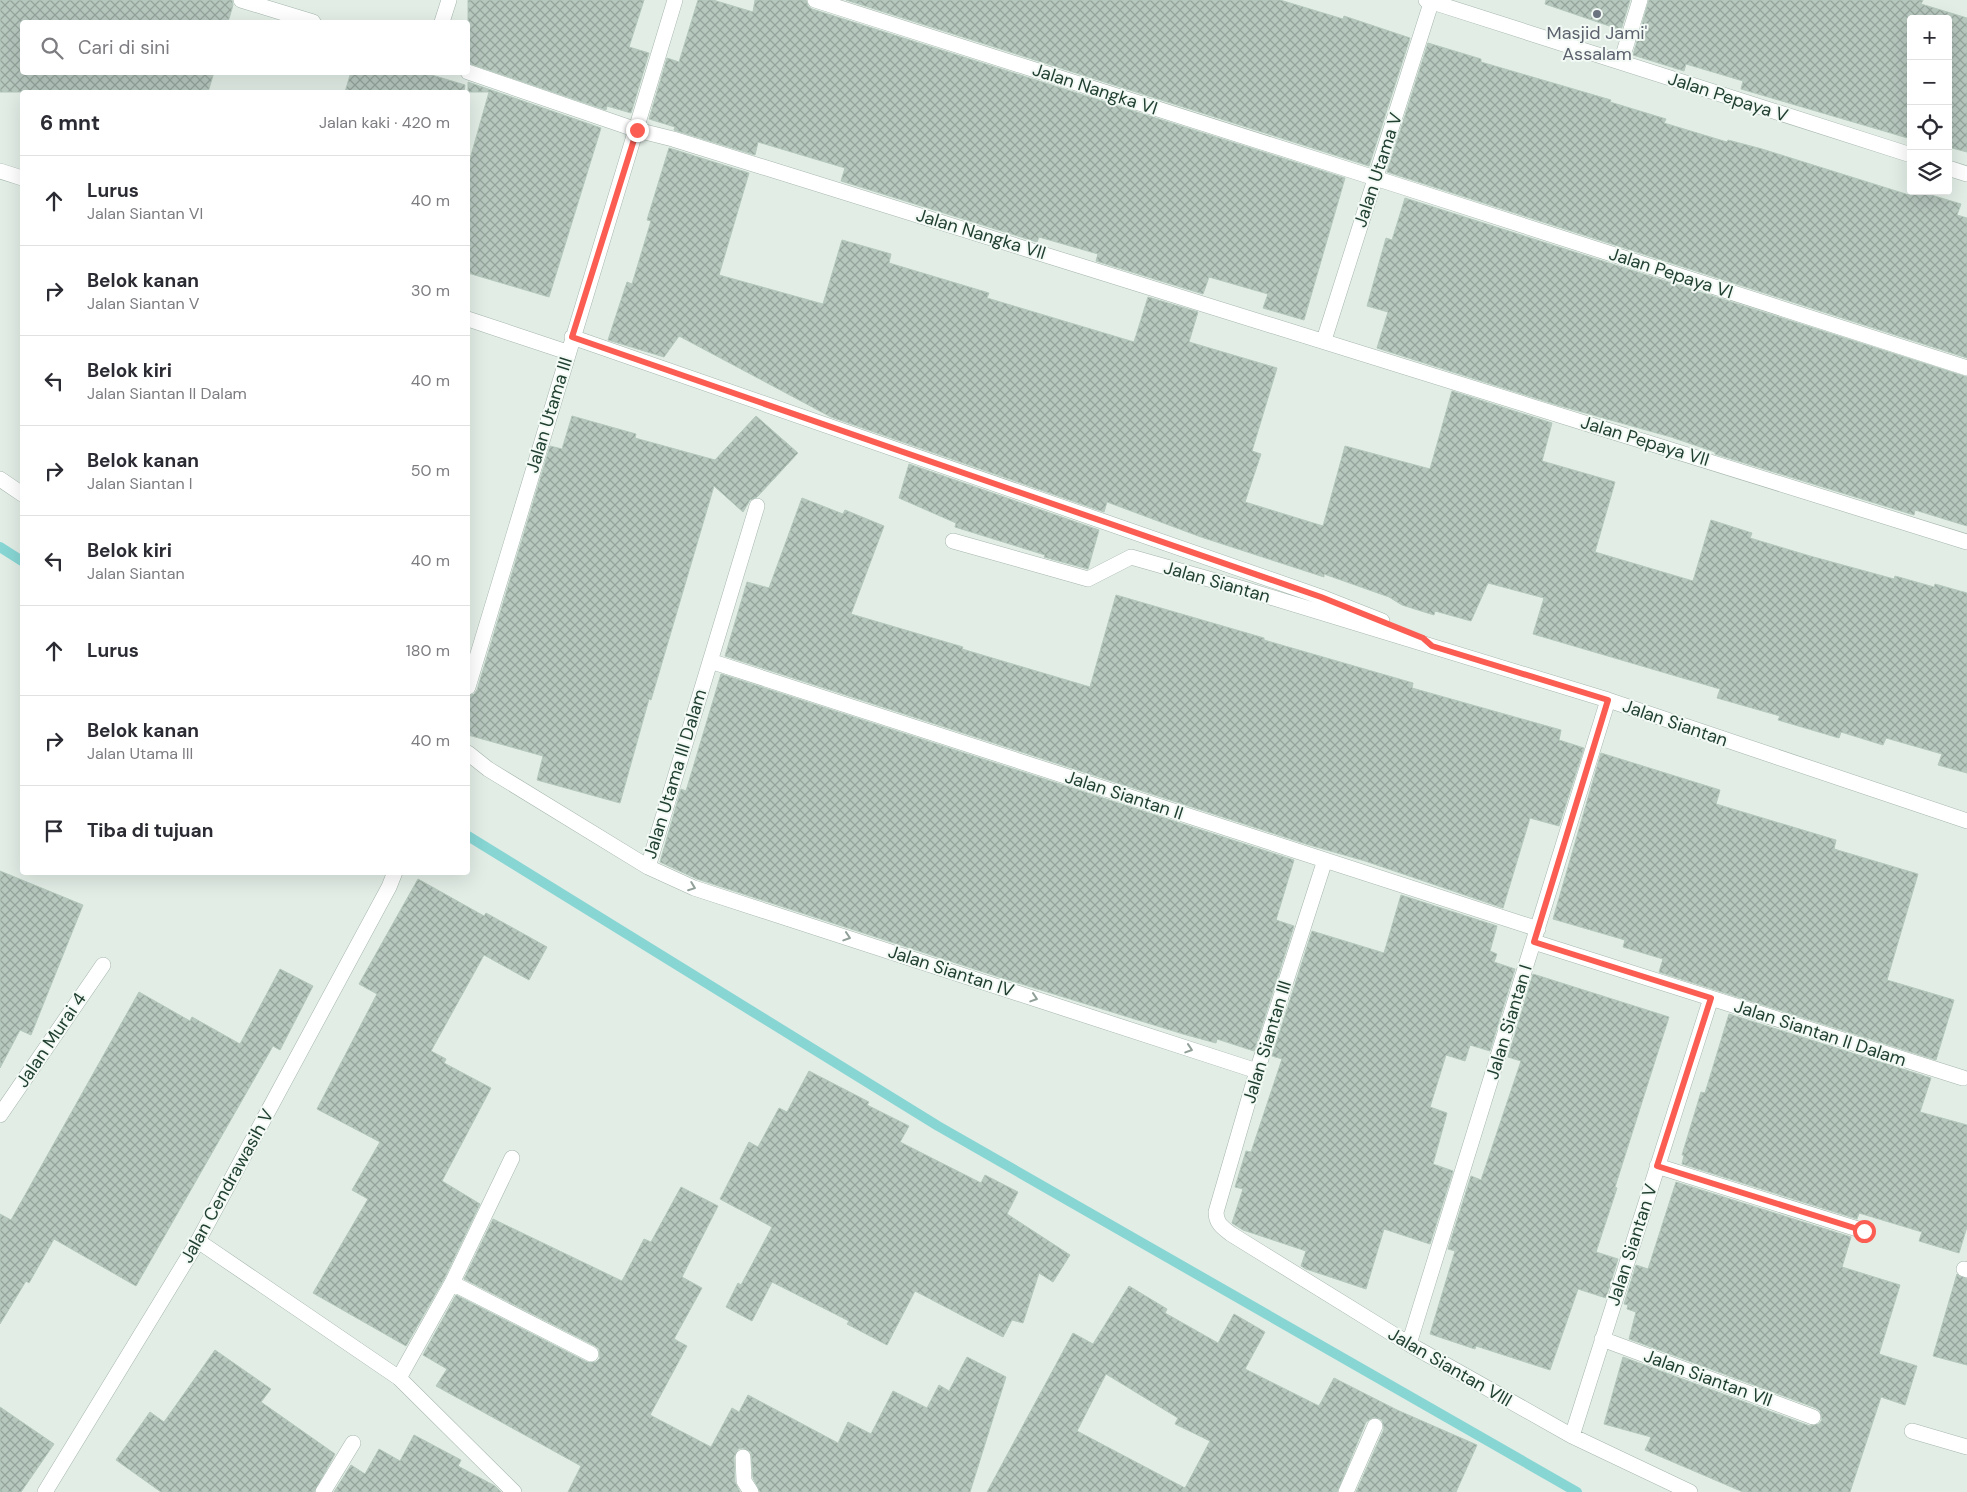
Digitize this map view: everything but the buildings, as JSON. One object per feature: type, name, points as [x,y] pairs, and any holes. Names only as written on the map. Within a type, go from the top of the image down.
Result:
[{"type":"street","points":[[241,0],[307,20]]},
{"type":"street","points":[[443,20],[449,0]]},
{"type":"street","name":"Jalan Utama III","points":[[470,680],[675,0]]},
{"type":"street","name":"Jalan Nangka VI","points":[[815,0],[1375,178]]},
{"type":"street","points":[[1621,62],[1640,0]]},
{"type":"street","name":"Jalan Utama V","points":[[1324,340],[1430,1]]},
{"type":"street","name":"Jalan Pepaya V","points":[[1430,1],[1907,155]]},
{"type":"street","name":"Jalan Nangka VII","points":[[470,73],[637,130],[673,139],[1324,340]]},
{"type":"street","points":[[1952,169],[1967,174]]},
{"type":"street","points":[[0,171],[20,177]]},
{"type":"street","name":"Jalan Pepaya VI","points":[[1375,178],[1967,368]]},
{"type":"street","points":[[470,320],[570,344],[1321,597],[1423,638],[1432,646]]},
{"type":"street","name":"Jalan Pepaya VII","points":[[1324,340],[1967,542]]},
{"type":"street","points":[[0,479],[20,493]]},
{"type":"street","name":"Jalan Utama III Dalam","points":[[470,755],[488,769],[648,867],[757,506]]},
{"type":"street","name":"Jalan Siantan","points":[[953,541],[1088,579],[1131,557],[1608,700],[1967,821]]},
{"type":"street","name":"Jalan Siantan II","points":[[710,661],[1325,860],[1536,936]]},
{"type":"street","name":"Jalan Siantan I","points":[[1408,1344],[1608,700]]},
{"type":"street","name":"Jalan Siantan III","points":[[1220,1225],[1216,1219],[1216,1212],[1257,1071],[1325,860]]},
{"type":"street","name":"Jalan Siantan IV","points":[[648,867],[694,888],[1257,1071]]},
{"type":"street","name":"Jalan Cendrawasih V","points":[[45,1492],[198,1241],[389,888],[394,875]]},
{"type":"street","name":"Jalan Siantan II Dalam","points":[[1536,936],[1711,998],[1963,1078]]},
{"type":"street","name":"Jalan Murai 4","points":[[0,1114],[103,965]]},
{"type":"street","name":"Jalan Siantan V","points":[[1572,1436],[1711,998]]},
{"type":"street","points":[[399,1378],[452,1283],[512,1158]]},
{"type":"street","points":[[1657,1166],[1864,1231]]},
{"type":"street","name":"Jalan Siantan VIII","points":[[1220,1225],[1231,1234],[1408,1344],[1572,1436],[1690,1492]]},
{"type":"street","points":[[198,1241],[399,1378],[514,1492]]},
{"type":"street","points":[[452,1283],[591,1354]]},
{"type":"street","name":"Jalan Siantan VII","points":[[1602,1339],[1813,1417]]},
{"type":"street","points":[[1346,1492],[1375,1426]]},
{"type":"street","points":[[1912,1431],[1967,1447]]},
{"type":"street","points":[[323,1492],[353,1443]]},
{"type":"street","points":[[742,1457],[744,1481],[751,1492]]},
{"type":"waterway","points":[[0,547],[20,560]]},
{"type":"waterway","points":[[470,837],[938,1126],[1577,1492]]},
{"type":"place","name":"Masjid Jami' Assalam","points":[[1597,14]]},
{"type":"route","points":[[637,130],[572,337],[1321,597],[1423,638],[1432,646],[1608,700],[1534,942],[1711,998],[1657,1166],[1864,1231]]}]
